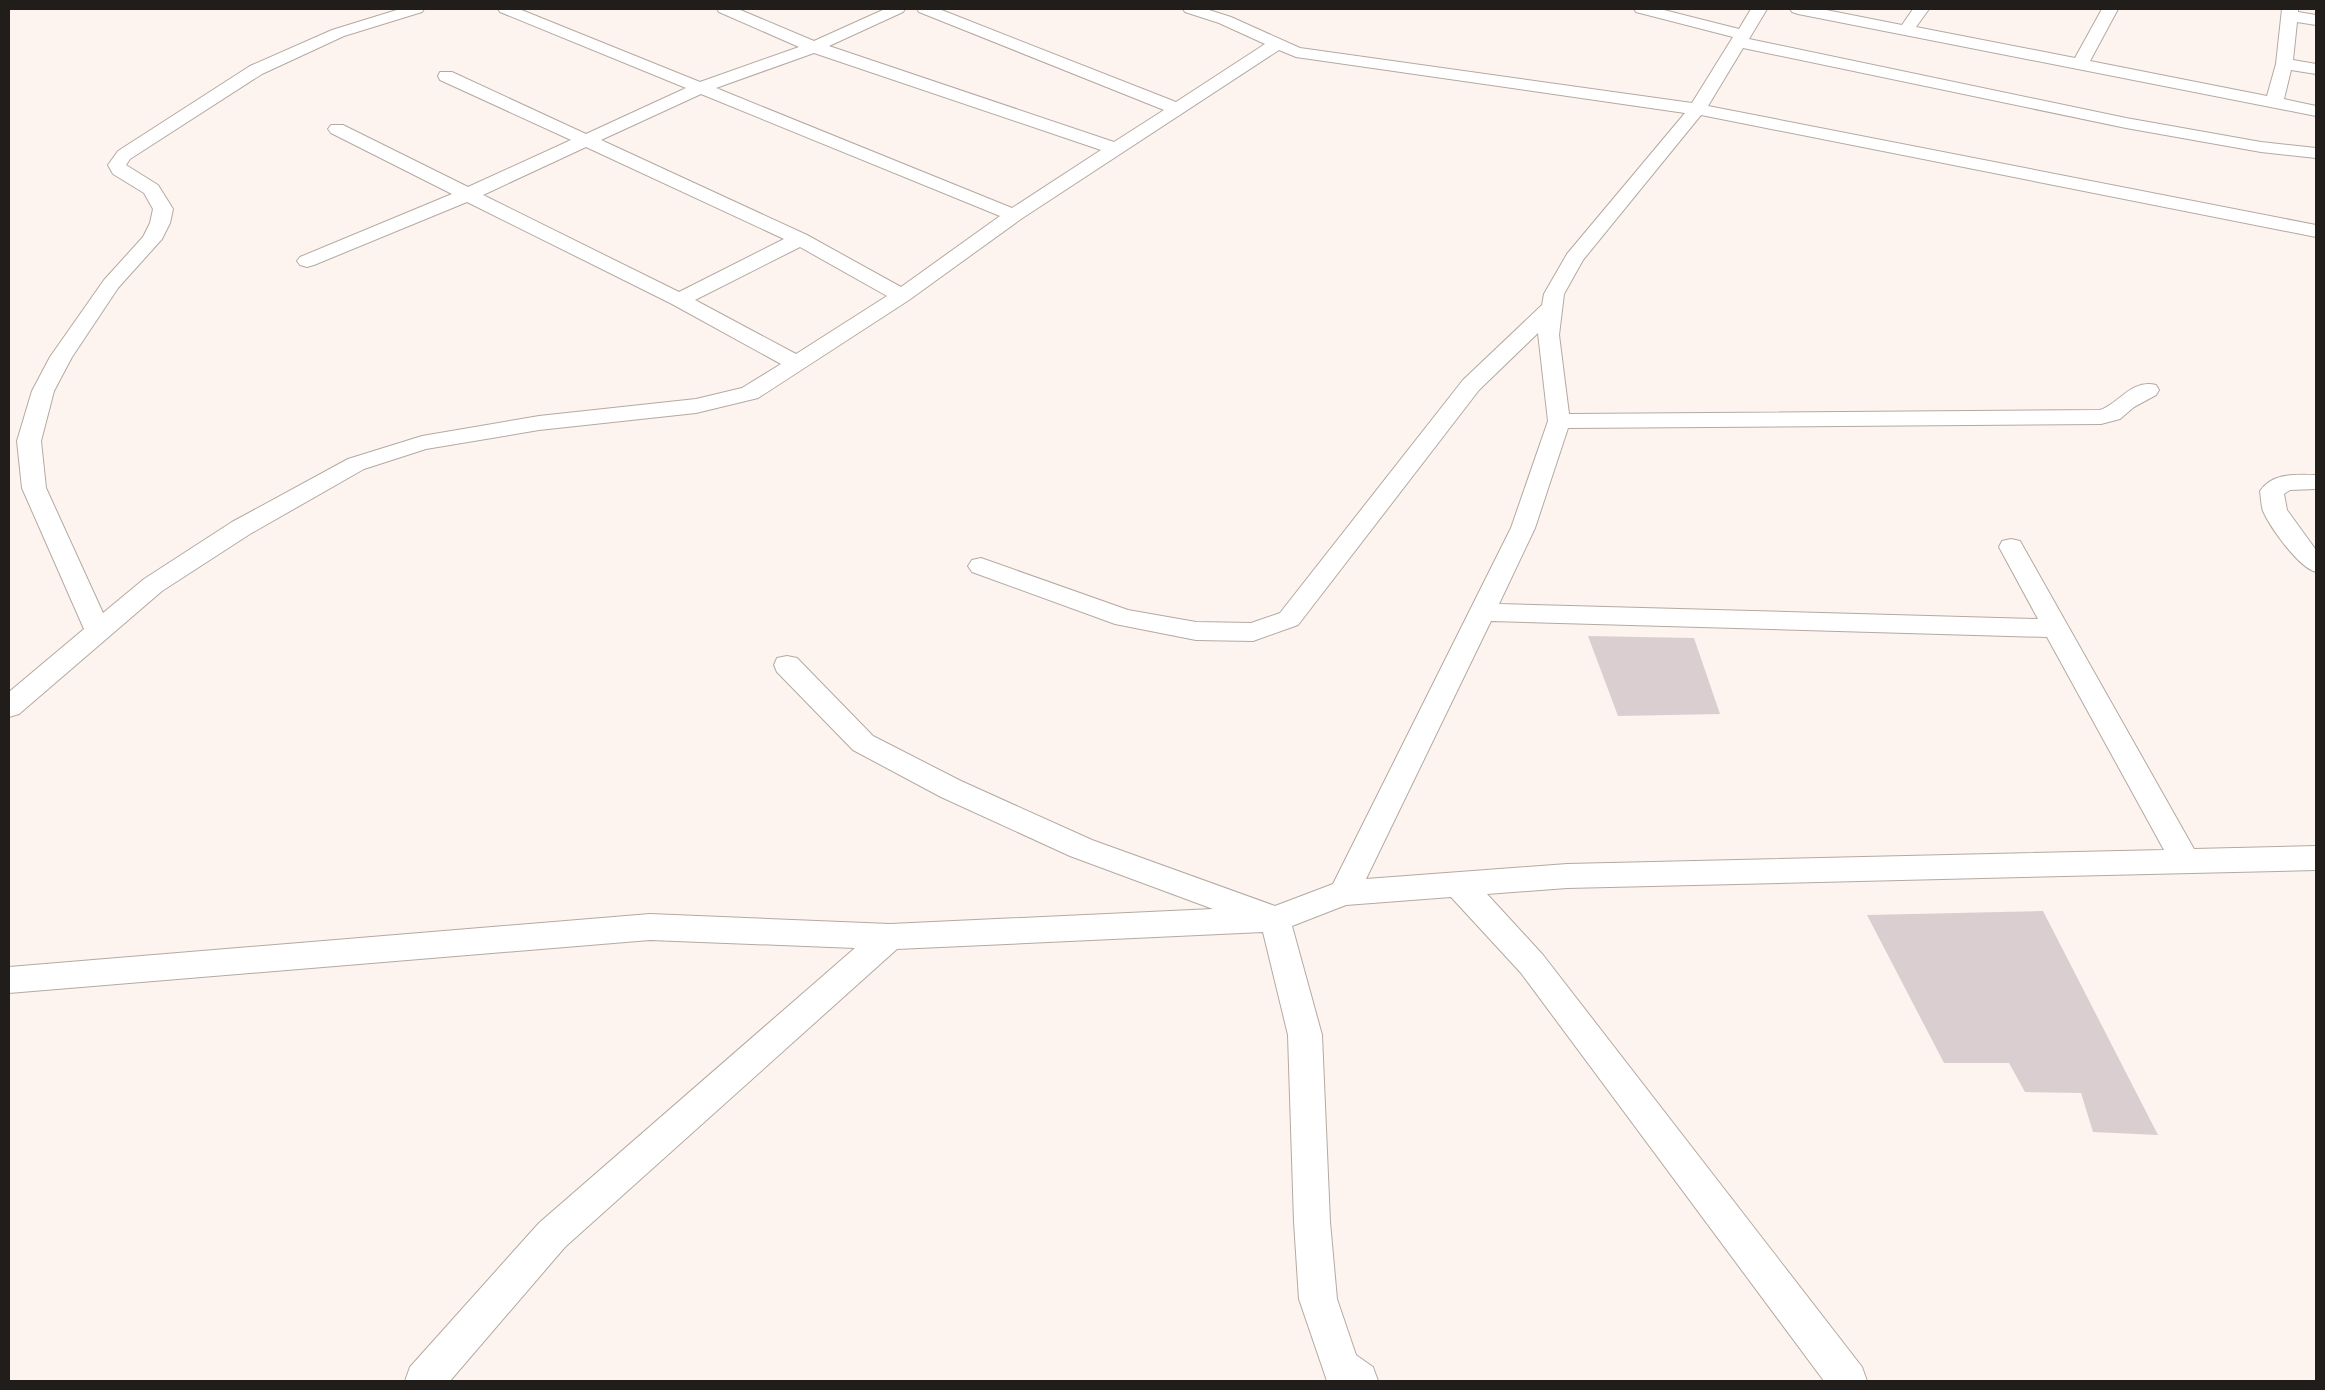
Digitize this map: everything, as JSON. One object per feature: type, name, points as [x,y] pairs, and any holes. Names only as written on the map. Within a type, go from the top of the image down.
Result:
[{"type":"street","points":[[98,632],[34,488],[29,441],[43,391],[61,357],[111,284],[152,239],[160,223],[162,209],[150,189],[120,170],[117,165],[124,155],[256,70],[338,33],[416,9]]},
{"type":"street","points":[[506,9],[1014,215]]},
{"type":"street","points":[[726,9],[814,47],[1116,149]]},
{"type":"street","points":[[307,262],[469,194],[702,87],[814,47],[897,9]]},
{"type":"street","points":[[925,9],[1178,108]]},
{"type":"street","points":[[1191,9],[1232,16],[1277,44],[1296,52],[1697,109],[2316,231]]},
{"type":"street","points":[[1642,9],[1741,38],[2126,123],[2261,147],[2316,153]]},
{"type":"street","points":[[1344,892],[1523,528],[1559,421],[1548,335],[1554,294],[1574,258],[1697,109],[1759,9]]},
{"type":"street","points":[[1798,9],[2316,111]]},
{"type":"street","points":[[1906,30],[1921,9]]},
{"type":"street","points":[[2080,64],[2110,9]]},
{"type":"street","points":[[2274,103],[2284,64],[2290,12],[2316,20]]},
{"type":"street","points":[[9,706],[153,585],[241,528],[356,464],[422,444],[538,423],[696,406],[750,393],[902,296],[1014,215],[1277,44]]},
{"type":"street","points":[[2284,64],[2316,69]]},
{"type":"street","points":[[446,76],[800,239],[902,296]]},
{"type":"street","points":[[337,128],[679,300],[796,363]]},
{"type":"street","points":[[679,300],[800,239]]},
{"type":"street","points":[[981,566],[1124,618],[1196,631],[1253,632],[1289,619],[1471,385],[1552,307]]},
{"type":"street","points":[[1559,421],[2101,417],[2112,414],[2126,402],[2148,390]]},
{"type":"street","points":[[2316,482],[2284,483],[2272,491],[2275,510],[2303,551],[2316,564]]},
{"type":"street","points":[[2011,548],[2185,861]]},
{"type":"street","points":[[1482,612],[2055,628]]},
{"type":"street","points":[[787,665],[863,743],[942,784],[1082,848],[1275,919]]},
{"type":"street","points":[[9,980],[650,927],[890,937],[1275,919],[1344,892],[1567,876],[2316,858]]},
{"type":"street","points":[[1458,884],[1532,964],[1848,1381]]},
{"type":"street","points":[[1275,919],[1305,1035],[1312,1222],[1318,1299],[1341,1368],[1359,1381]]},
{"type":"street","points":[[424,1381],[552,1235],[890,937]]},
{"type":"building","points":[[1588,636],[1694,638],[1720,714],[1618,716]]},
{"type":"building","points":[[2043,911],[2158,1135],[2093,1132],[2081,1093],[2025,1092],[2009,1063],[1944,1063],[1867,915]]}]
